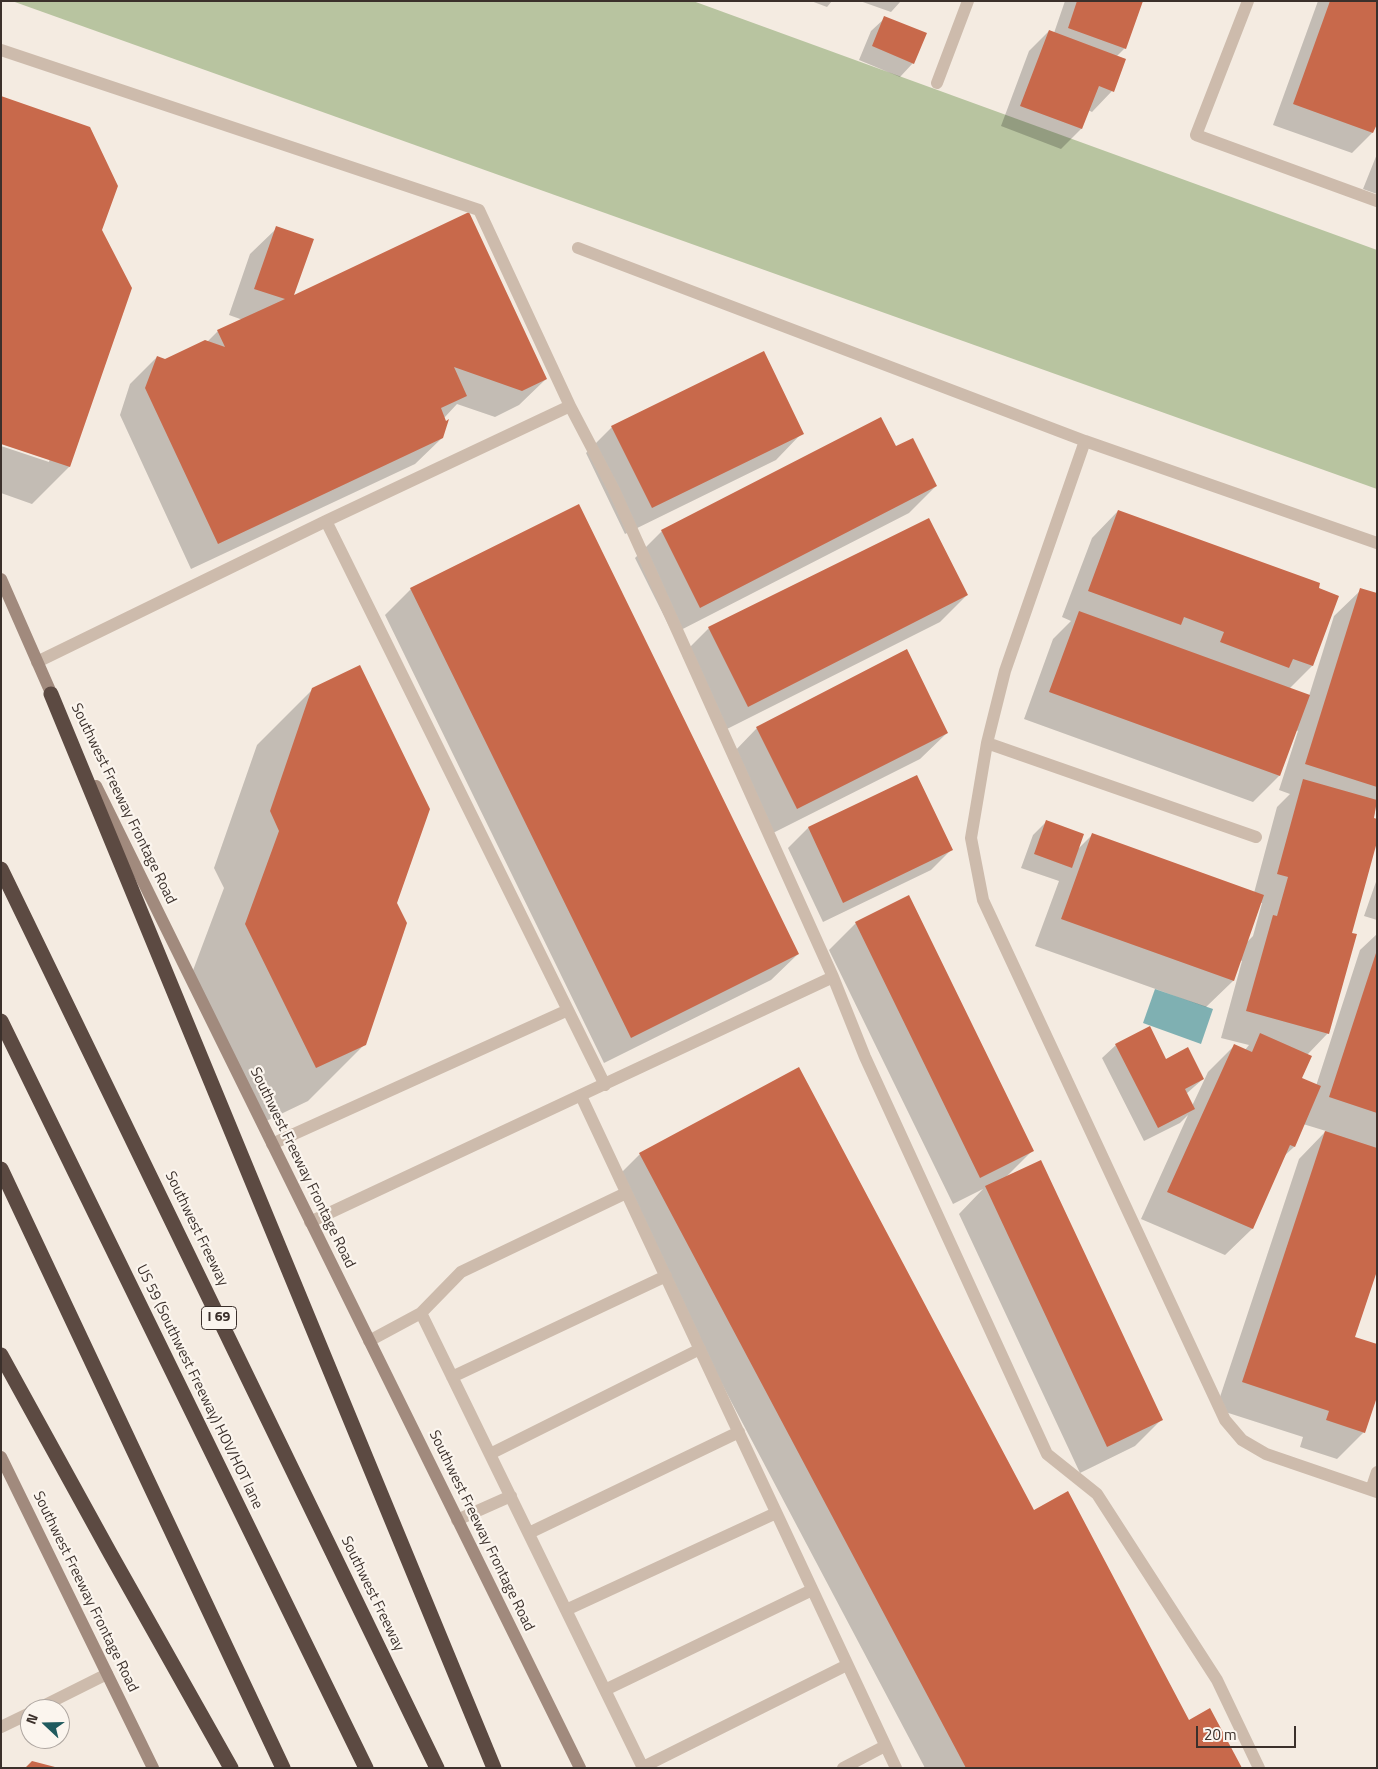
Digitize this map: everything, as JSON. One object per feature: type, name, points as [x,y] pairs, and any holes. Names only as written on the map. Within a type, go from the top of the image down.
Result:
[{"type":"highway","points":[[51,694],[494,1768]]},
{"type":"highway","name":"Southwest Freeway","points":[[1,868],[437,1768]]},
{"type":"highway","name":"US 59 (Southwest Freeway) HOV/HOT lane","points":[[1,1021],[366,1768]]},
{"type":"highway","points":[[1,1169],[283,1768]]},
{"type":"highway","points":[[1,1355],[231,1768]]},
{"type":"main road","name":"Southwest Freeway Frontage Road","points":[[1,579],[51,694],[580,1768]]},
{"type":"main road","name":"Southwest Freeway Frontage Road","points":[[2,1458],[154,1768]]},
{"type":"street","points":[[937,82],[968,1]]},
{"type":"street","points":[[1248,1],[1196,135],[1377,201]]},
{"type":"street","points":[[1,50],[479,210],[570,406],[614,490],[833,978],[865,1057],[1047,1454],[1097,1494],[1217,1680],[1259,1768]]},
{"type":"street","points":[[578,248],[1085,441],[1377,543]]},
{"type":"street","points":[[37,662],[326,521],[570,406]]},
{"type":"street","points":[[1085,441],[1005,671],[987,743],[971,838],[983,900],[1225,1420],[1242,1440],[1266,1454],[1374,1491],[1377,1472]]},
{"type":"street","points":[[326,521],[606,1085]]},
{"type":"street","points":[[987,743],[1256,837]]},
{"type":"street","points":[[310,1222],[833,978]]},
{"type":"street","points":[[272,1144],[568,1010]]},
{"type":"street","points":[[581,1096],[896,1768]]},
{"type":"street","points":[[369,1341],[421,1313],[461,1272],[626,1193]]},
{"type":"street","points":[[452,1377],[666,1276]]},
{"type":"street","points":[[421,1313],[643,1768],[848,1666]]},
{"type":"street","points":[[490,1454],[700,1350]]},
{"type":"street","points":[[528,1533],[739,1432]]},
{"type":"street","points":[[457,1520],[511,1496]]},
{"type":"street","points":[[566,1610],[776,1513]]},
{"type":"street","points":[[605,1690],[812,1590]]},
{"type":"street","points":[[57,1699],[107,1674]]},
{"type":"street","points":[[1,1727],[20,1717]]},
{"type":"street","points":[[843,1768],[886,1746]]},
{"type":"green space","points":[[12,1],[693,1],[1377,250],[1377,489]]},
{"type":"water","points":[[1155,989],[1213,1009],[1201,1044],[1143,1023]]},
{"type":"building","points":[[1077,1],[1143,1],[1126,49],[1068,28]]},
{"type":"building","points":[[1330,1],[1377,1],[1377,124],[1373,133],[1293,104]]},
{"type":"building","points":[[884,16],[927,33],[914,64],[872,46]]},
{"type":"building","points":[[1049,30],[1126,59],[1114,92],[1099,86],[1082,129],[1020,106]]},
{"type":"building","points":[[1,96],[90,127],[118,186],[102,230],[132,288],[70,467],[1,444]]},
{"type":"building","points":[[469,212],[547,379],[522,391],[454,367],[467,396],[441,408],[446,421],[449,419],[443,438],[218,544],[145,388],[157,356],[165,359],[205,340],[225,347],[217,330],[285,299],[254,289],[276,226],[314,239],[294,295]]},
{"type":"building","points":[[764,351],[804,434],[652,508],[611,426]]},
{"type":"building","points":[[881,417],[896,446],[913,438],[937,486],[700,608],[661,530]]},
{"type":"building","points":[[579,504],[799,954],[631,1038],[410,588]]},
{"type":"building","points":[[1118,510],[1320,583],[1319,588],[1339,596],[1313,666],[1293,659],[1289,668],[1220,642],[1224,632],[1184,617],[1181,625],[1088,591]]},
{"type":"building","points":[[929,518],[968,595],[748,707],[708,627]]},
{"type":"building","points":[[1360,588],[1377,593],[1377,787],[1305,764]]},
{"type":"building","points":[[1079,611],[1310,695],[1280,776],[1049,692]]},
{"type":"building","points":[[907,649],[948,733],[797,809],[756,727]]},
{"type":"building","points":[[360,665],[430,809],[397,903],[407,923],[366,1045],[316,1068],[245,924],[279,831],[270,811],[312,688]]},
{"type":"building","points":[[917,775],[953,850],[843,903],[808,827]]},
{"type":"building","points":[[1303,779],[1377,800],[1374,818],[1377,819],[1377,842],[1352,933],[1357,934],[1329,1034],[1246,1011],[1273,915],[1277,916],[1288,877],[1277,874]]},
{"type":"building","points":[[1046,820],[1084,834],[1072,868],[1034,854]]},
{"type":"building","points":[[1092,833],[1264,895],[1234,981],[1061,919]]},
{"type":"building","points":[[909,895],[1034,1151],[980,1178],[855,922]]},
{"type":"building","points":[[1377,953],[1377,1113],[1329,1097]]},
{"type":"building","points":[[1150,1026],[1166,1059],[1188,1047],[1204,1079],[1185,1089],[1195,1109],[1158,1128],[1115,1044]]},
{"type":"building","points":[[1260,1033],[1312,1056],[1302,1078],[1321,1086],[1295,1147],[1290,1145],[1253,1229],[1167,1192],[1234,1044],[1252,1052]]},
{"type":"building","points":[[799,1067],[1034,1510],[1068,1491],[1189,1720],[1210,1708],[1242,1768],[966,1768],[639,1153]]},
{"type":"building","points":[[1325,1131],[1377,1148],[1377,1271],[1355,1337],[1377,1344],[1377,1397],[1365,1433],[1326,1420],[1329,1411],[1242,1382]]},
{"type":"building","points":[[1041,1160],[1163,1420],[1107,1447],[985,1186]]},
{"type":"building","points":[[32,1761],[55,1767],[55,1768],[25,1768]]}]
